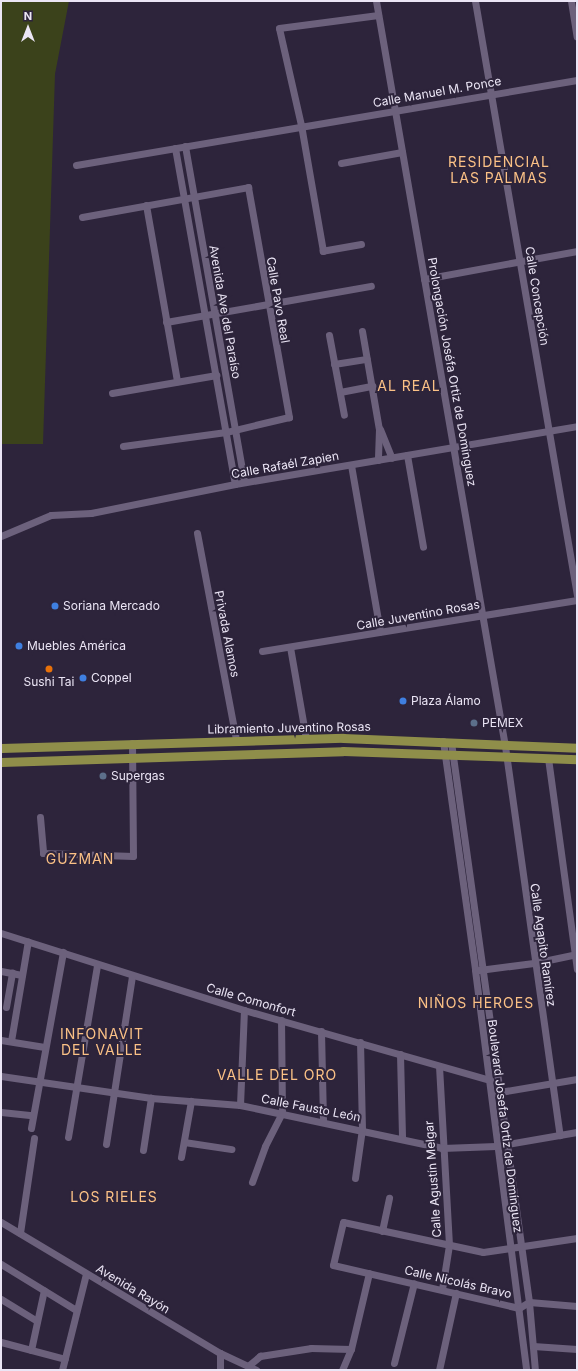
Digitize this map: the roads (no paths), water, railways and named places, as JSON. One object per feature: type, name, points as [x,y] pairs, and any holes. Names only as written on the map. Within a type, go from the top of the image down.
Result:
[{"type":"main road","name":"Libramiento Juventino Rosas","points":[[1,748],[343,738],[577,748]]},
{"type":"main road","points":[[343,738],[343,751]]},
{"type":"main road","name":"Libramiento Juventino Rosas","points":[[1,762],[343,751],[507,758],[577,759]]},
{"type":"street","name":"Prolongación Joséfa Ortiz de Domínguez","points":[[376,1],[505,746]]},
{"type":"street","name":"Calle Concepción","points":[[475,1],[577,595]]},
{"type":"street","points":[[571,1],[577,37]]},
{"type":"street","points":[[361,244],[323,251],[301,125],[279,28],[378,15]]},
{"type":"street","name":"Calle Manuel M. Ponce","points":[[76,165],[301,125],[577,80]]},
{"type":"street","name":"Avenida Ave del Paraíso","points":[[185,146],[244,482]]},
{"type":"street","name":"Avenida Ave del Paraíso","points":[[175,148],[235,484]]},
{"type":"street","points":[[341,162],[402,152]]},
{"type":"street","name":"Calle Pavo Real","points":[[193,197],[248,187],[267,305],[289,417],[235,430]]},
{"type":"street","points":[[82,217],[193,197]]},
{"type":"street","points":[[146,205],[177,381]]},
{"type":"street","points":[[424,279],[577,251]]},
{"type":"street","points":[[166,322],[370,286]]},
{"type":"street","points":[[362,331],[380,429],[392,458]]},
{"type":"street","points":[[329,335],[344,415]]},
{"type":"street","points":[[334,364],[367,359]]},
{"type":"street","points":[[112,392],[216,375]]},
{"type":"street","points":[[340,392],[372,386]]},
{"type":"street","name":"Calle Rafaél Zapien","points":[[1,536],[51,515],[91,513],[244,482],[577,426]]},
{"type":"street","points":[[378,460],[380,429]]},
{"type":"street","points":[[123,446],[235,430]]},
{"type":"street","points":[[407,455],[424,547]]},
{"type":"street","points":[[351,465],[380,632]]},
{"type":"street","name":"Privada Alamos","points":[[197,533],[236,740]]},
{"type":"street","name":"Calle Juventino Rosas","points":[[262,651],[352,638],[482,614],[577,600]]},
{"type":"street","points":[[290,647],[306,739]]},
{"type":"street","name":"Boulevard Josefa Ortiz de Domínguez","points":[[447,742],[496,1146],[519,1308],[526,1370]]},
{"type":"street","points":[[40,817],[43,853],[133,856],[132,743]]},
{"type":"street","name":"Calle Agapito Ramírez","points":[[505,746],[534,963],[560,1135]]},
{"type":"street","name":"Boulevard Josefa Ortiz de Domínguez","points":[[448,755],[483,969],[496,1079],[519,1247],[529,1302],[535,1370]]},
{"type":"street","points":[[548,758],[577,969]]},
{"type":"street","name":"Calle Comonfort","points":[[1,933],[63,952],[132,976],[488,1081]]},
{"type":"street","points":[[11,1042],[28,941]]},
{"type":"street","points":[[31,1128],[44,1047],[63,952]]},
{"type":"street","points":[[475,970],[534,963],[576,954]]},
{"type":"street","points":[[68,1137],[75,1088],[98,964]]},
{"type":"street","points":[[1,972],[22,975]]},
{"type":"street","points":[[12,973],[3,1007],[17,1010]]},
{"type":"street","points":[[106,1144],[112,1093],[132,976]]},
{"type":"street","points":[[240,1105],[244,1010]]},
{"type":"street","points":[[252,1182],[265,1146],[282,1113],[281,1020]]},
{"type":"street","points":[[321,1031],[323,1121]]},
{"type":"street","points":[[1,1040],[44,1047]]},
{"type":"street","points":[[355,1178],[362,1129],[360,1042]]},
{"type":"street","points":[[400,1054],[402,1138]]},
{"type":"street","name":"Calle Agustín Melgar","points":[[439,1066],[442,1148],[449,1245],[442,1289]]},
{"type":"street","name":"Calle Fausto León","points":[[1,1076],[38,1083],[151,1098],[240,1105],[362,1129],[442,1148],[496,1146],[577,1132]]},
{"type":"street","points":[[488,1081],[496,1079]]},
{"type":"street","points":[[490,1094],[577,1079]]},
{"type":"street","points":[[143,1150],[151,1098]]},
{"type":"street","points":[[181,1157],[191,1101]]},
{"type":"street","points":[[1,1112],[32,1115]]},
{"type":"street","points":[[20,1233],[34,1138]]},
{"type":"street","points":[[184,1142],[231,1148]]},
{"type":"street","points":[[389,1198],[382,1231],[483,1252],[510,1250],[519,1247],[577,1238]]},
{"type":"street","name":"Avenida Rayón","points":[[1,1222],[220,1353],[256,1370]]},
{"type":"street","name":"Calle Nicolás Bravo","points":[[382,1231],[343,1222],[333,1265],[456,1292],[519,1308],[529,1302]]},
{"type":"street","points":[[1,1264],[76,1310]]},
{"type":"street","points":[[342,1370],[351,1350],[369,1273]]},
{"type":"street","points":[[62,1370],[86,1274]]},
{"type":"street","points":[[394,1362],[414,1283]]},
{"type":"street","points":[[31,1350],[44,1290]]},
{"type":"street","points":[[439,1370],[456,1292]]},
{"type":"street","points":[[1,1299],[37,1321]]},
{"type":"street","points":[[529,1302],[577,1306]]},
{"type":"street","points":[[1,1342],[65,1359]]},
{"type":"street","points":[[533,1346],[577,1349]]},
{"type":"street","points":[[248,1366],[260,1356],[311,1348],[351,1350]]},
{"type":"street","points":[[220,1353],[220,1370]]},
{"type":"place","name":"Soriana Mercado","points":[[55,606]]},
{"type":"place","name":"Muebles América","points":[[19,646]]},
{"type":"place","name":"Sushi Tai","points":[[49,669]]},
{"type":"place","name":"Coppel","points":[[83,678]]},
{"type":"place","name":"Plaza Álamo","points":[[403,701]]},
{"type":"place","name":"PEMEX","points":[[474,723]]},
{"type":"place","name":"Supergas","points":[[103,776]]},
{"type":"district","name":"RESIDENCIAL LAS PALMAS","points":[[499,170]]},
{"type":"district","name":"AL REAL","points":[[409,386]]},
{"type":"district","name":"GUZMAN","points":[[80,859]]},
{"type":"district","name":"NIÑOS HEROES","points":[[476,1003]]},
{"type":"district","name":"INFONAVIT DEL VALLE","points":[[102,1042]]},
{"type":"district","name":"VALLE DEL ORO","points":[[277,1075]]},
{"type":"district","name":"LOS RIELES","points":[[114,1197]]}]
